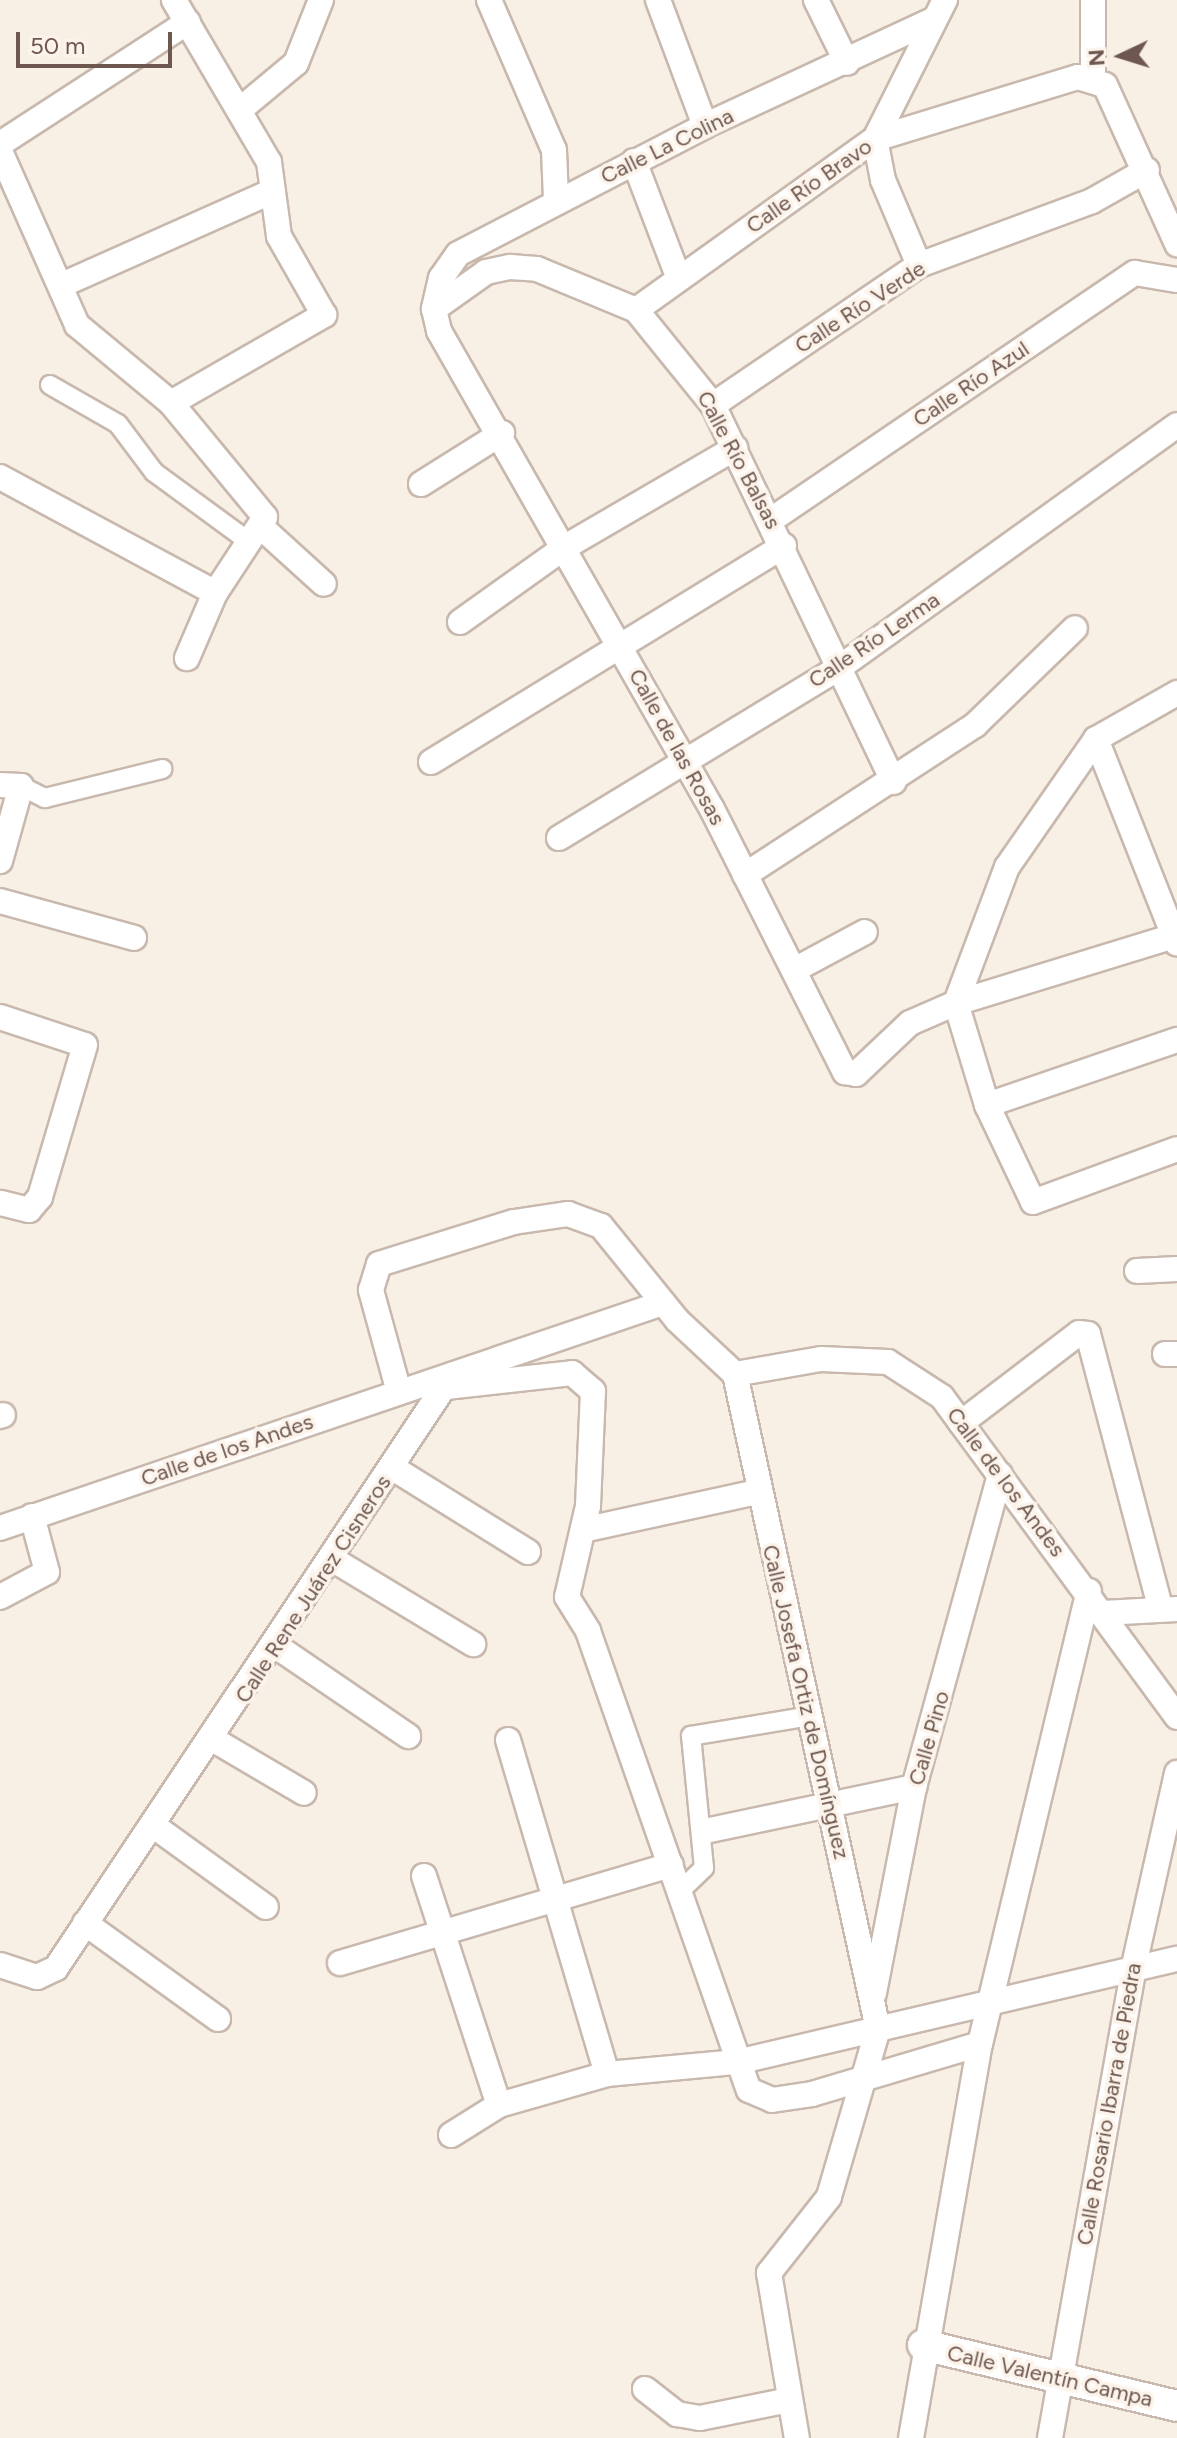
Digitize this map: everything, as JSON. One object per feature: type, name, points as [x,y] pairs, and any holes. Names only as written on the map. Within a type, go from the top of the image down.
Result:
[{"type":"street","points":[[171,403],[324,315],[279,236],[269,162],[242,108],[174,0]]},
{"type":"street","points":[[242,108],[296,63],[321,0]]},
{"type":"street","points":[[489,0],[554,150],[556,200]]},
{"type":"street","points":[[658,0],[705,126]]},
{"type":"street","points":[[816,0],[847,63]]},
{"type":"street","points":[[1093,0],[1093,79],[1105,85],[1147,170],[1177,244]]},
{"type":"street","name":"Calle La Colina","points":[[434,309],[441,278],[458,254],[556,200],[705,126],[847,63],[940,9]]},
{"type":"street","name":"Calle La Colina","points":[[875,139],[940,9]]},
{"type":"street","points":[[0,144],[188,22]]},
{"type":"street","name":"Calle Río Bravo","points":[[636,310],[875,139],[1078,77],[1093,79]]},
{"type":"street","points":[[875,139],[883,180],[919,265]]},
{"type":"street","points":[[0,151],[64,284],[77,325],[171,403],[258,528]]},
{"type":"street","points":[[634,161],[679,279]]},
{"type":"street","name":"Calle Río Verde","points":[[713,405],[919,265],[1092,201],[1147,170]]},
{"type":"street","points":[[64,284],[271,192]]},
{"type":"street","name":"Calle Río Balsas","points":[[434,309],[486,272],[510,267],[537,269],[636,310],[713,405],[843,665],[894,782]]},
{"type":"street","name":"Calle Río Azul","points":[[771,520],[1135,273],[1177,280]]},
{"type":"street","name":"Calle de las Rosas","points":[[434,309],[439,331],[502,433],[621,644],[796,969],[845,1072],[856,1074],[910,1023],[956,1003]]},
{"type":"street","points":[[50,385],[118,424],[154,472],[258,528],[324,584]]},
{"type":"street","name":"Calle Río Lerma","points":[[559,838],[843,665],[1177,425]]},
{"type":"street","points":[[421,484],[502,433]]},
{"type":"street","points":[[460,622],[565,547],[735,448]]},
{"type":"street","points":[[0,477],[215,593]]},
{"type":"street","points":[[187,658],[215,593],[258,528]]},
{"type":"street","points":[[431,762],[784,546]]},
{"type":"street","points":[[745,875],[894,782],[975,725],[1075,628]]},
{"type":"street","points":[[1177,693],[1096,739],[1007,867],[956,1003],[987,1105],[1033,1202],[1177,1149]]},
{"type":"street","points":[[956,1003],[1175,940],[1096,739]]},
{"type":"street","points":[[0,861],[11,786],[45,798],[162,769]]},
{"type":"street","points":[[0,901],[134,938]]},
{"type":"street","points":[[796,969],[865,932]]},
{"type":"street","points":[[0,1017],[85,1045],[40,1197],[29,1210],[0,1203]]},
{"type":"street","points":[[987,1105],[1177,1040]]},
{"type":"street","points":[[399,1392],[371,1275],[379,1264],[514,1222],[568,1214],[601,1226],[663,1303],[735,1374]]},
{"type":"street","points":[[1137,1271],[1177,1269]]},
{"type":"street","points":[[450,1380],[663,1303]]},
{"type":"street","points":[[961,1423],[1079,1333],[1088,1334],[1169,1609],[1103,1613]]},
{"type":"street","name":"Calle de los Andes","points":[[735,1374],[821,1359],[888,1362],[942,1397],[1089,1591],[1177,1717]]},
{"type":"street","points":[[450,1380],[572,1373],[587,1381],[593,1391],[583,1530],[567,1597],[588,1631],[737,2062],[758,2098],[869,2079],[980,2044]]},
{"type":"street","name":"Calle Josefa Ortiz de Domínguez","points":[[735,1374],[758,1492],[832,1804],[878,2029]]},
{"type":"street","name":"Calle de los Andes","points":[[0,1528],[399,1392],[450,1380]]},
{"type":"street","name":"Calle Rene Juárez Cisneros","points":[[0,1965],[37,1977],[56,1968],[214,1740],[450,1380]]},
{"type":"street","points":[[393,1468],[528,1552]]},
{"type":"street","name":"Calle Pino","points":[[872,2004],[914,1787],[1000,1475]]},
{"type":"street","points":[[583,1530],[758,1492]]},
{"type":"street","points":[[0,1597],[47,1572],[32,1516]]},
{"type":"street","points":[[332,1559],[473,1644]]},
{"type":"street","points":[[911,2438],[923,2345],[980,2044],[1023,1844],[1089,1591]]},
{"type":"street","points":[[276,1646],[408,1736]]},
{"type":"street","points":[[679,1892],[704,1868],[705,1831],[691,1736],[811,1716]]},
{"type":"street","points":[[214,1740],[304,1793]]},
{"type":"street","points":[[508,1740],[607,2074]]},
{"type":"street","name":"Calle Rosario Ibarra de Piedra","points":[[1050,2438],[1133,1970],[1177,1773]]},
{"type":"street","points":[[705,1831],[914,1787]]},
{"type":"street","points":[[154,1826],[266,1907]]},
{"type":"street","points":[[340,1963],[671,1865]]},
{"type":"street","points":[[424,1876],[499,2105]]},
{"type":"street","points":[[85,1923],[218,2019]]},
{"type":"street","points":[[451,2135],[499,2105],[607,2074],[737,2062],[878,2029],[990,2008],[1177,1959]]},
{"type":"street","points":[[797,2438],[769,2273],[829,2197],[869,2079],[878,2029]]},
{"type":"street","name":"Calle Valentín Campa","points":[[923,2345],[1059,2382],[1177,2406]]},
{"type":"street","points":[[645,2389],[677,2414],[700,2418],[789,2400]]}]
